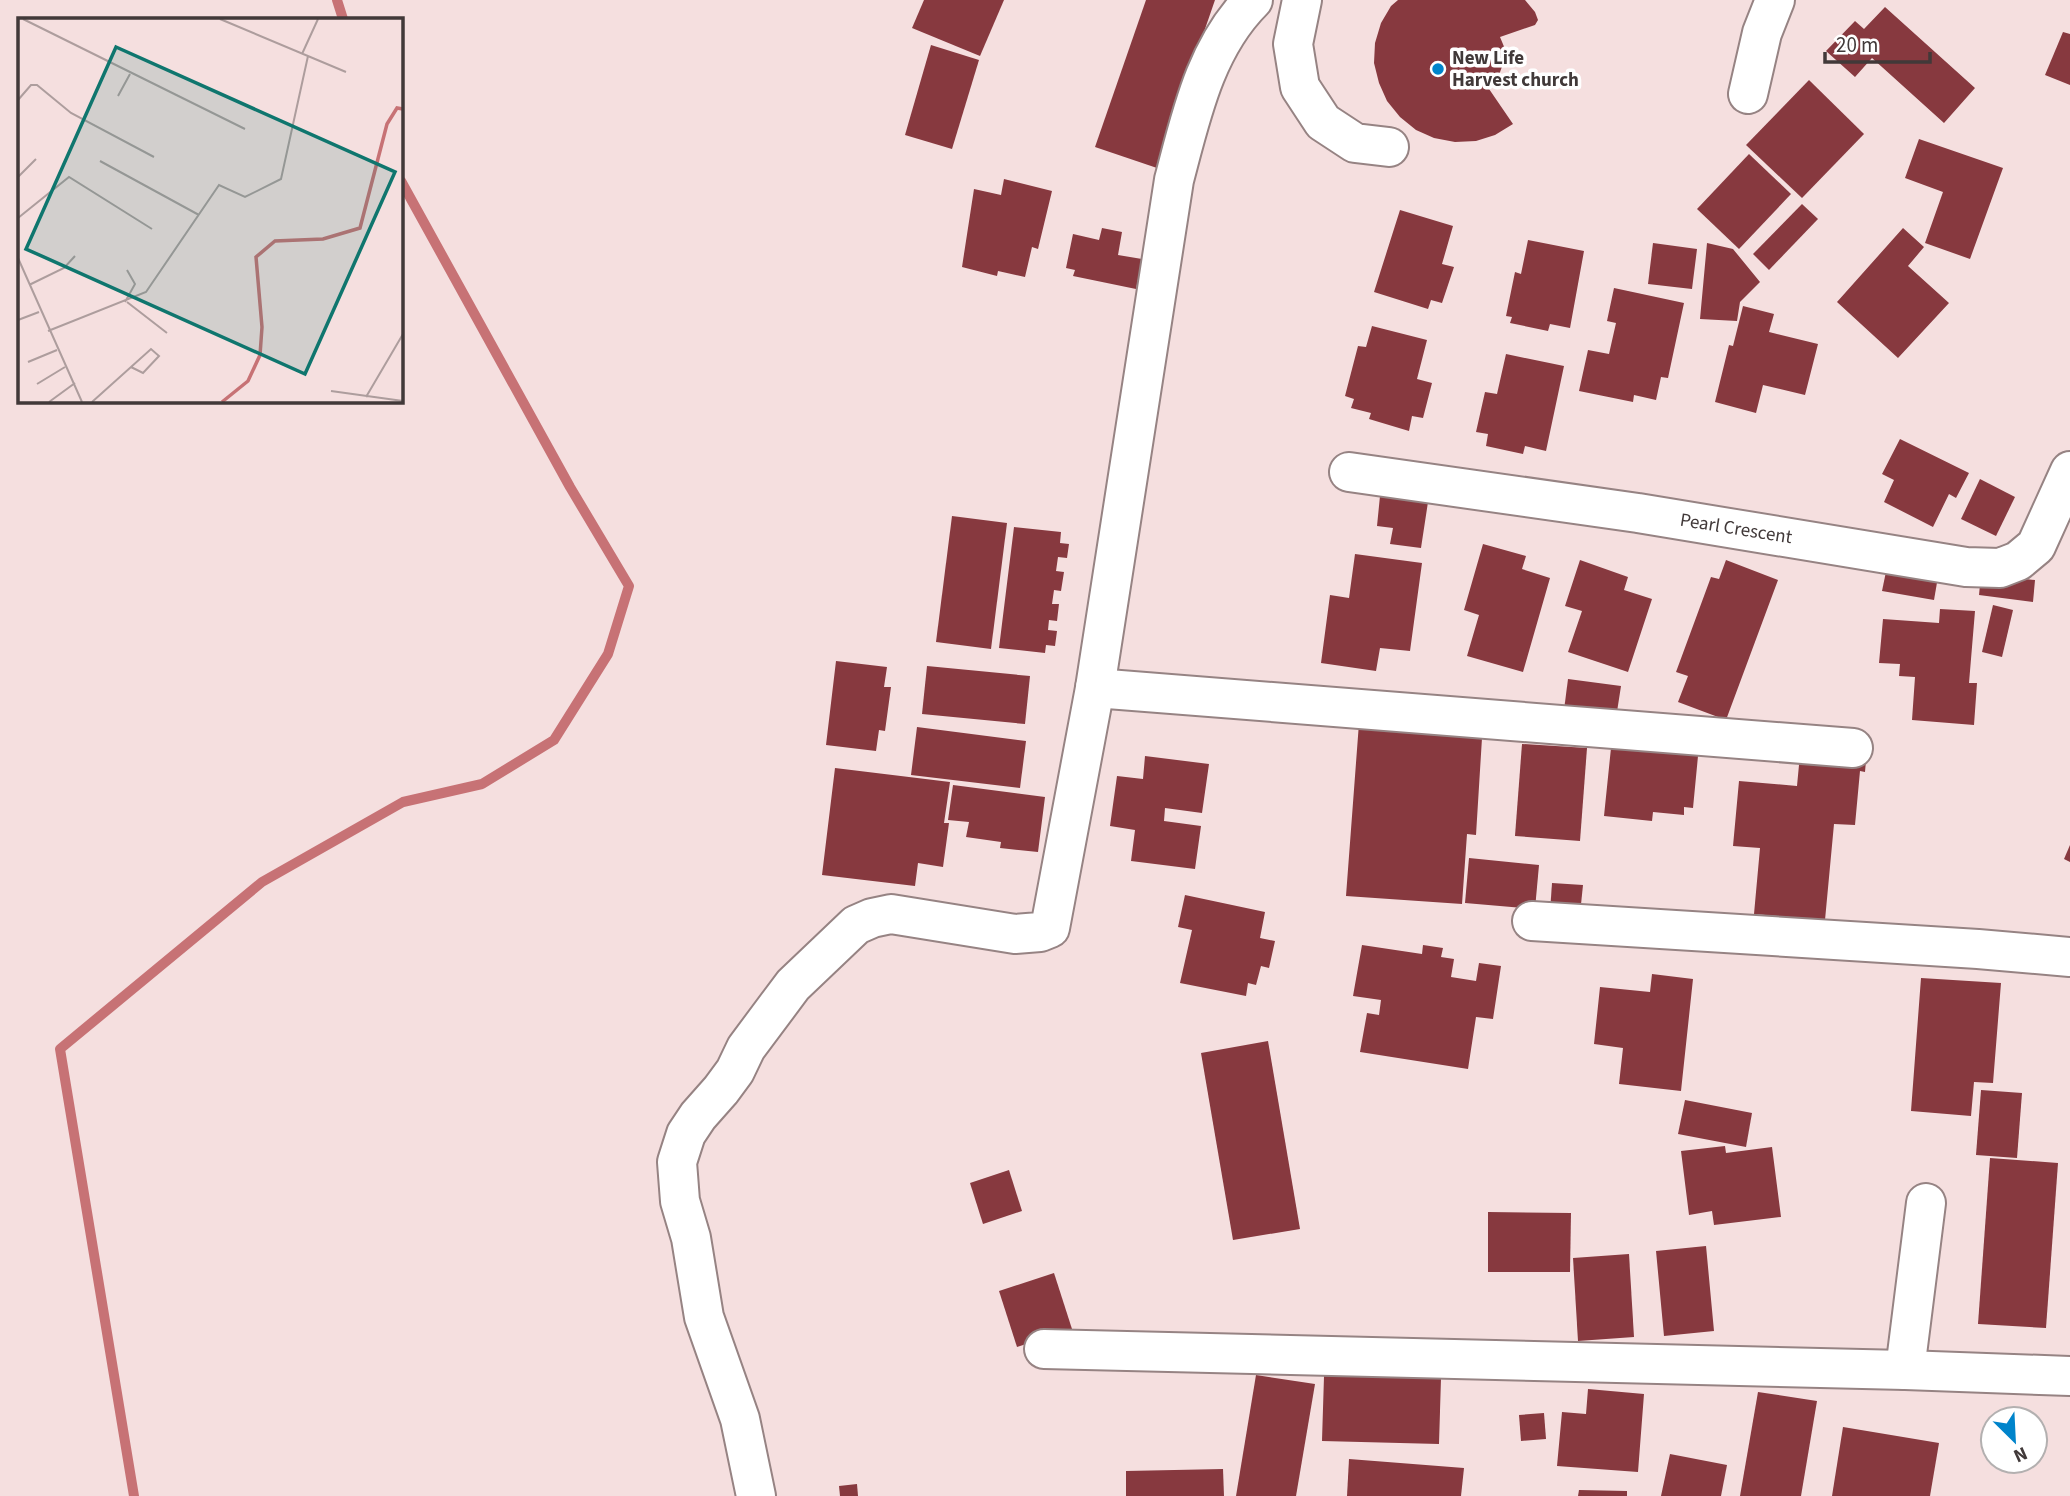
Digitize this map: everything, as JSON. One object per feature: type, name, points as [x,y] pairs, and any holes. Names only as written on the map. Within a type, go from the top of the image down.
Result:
[{"type":"street","points":[[756,1496],[740,1419],[704,1317],[691,1238],[680,1201],[677,1162],[687,1134],[698,1116],[735,1071],[746,1048],[793,985],[856,925],[891,914],[1015,934],[1040,932],[1050,928],[1095,688],[1174,180],[1192,110],[1209,64],[1238,15],[1253,0]]},
{"type":"street","points":[[1302,0],[1293,44],[1300,86],[1323,122],[1355,143],[1389,147]]},
{"type":"street","points":[[1748,94],[1762,33],[1775,0]]},
{"type":"street","name":"Pearl Crescent","points":[[1349,472],[1638,513],[1966,567],[2000,568],[2018,561],[2036,546],[2070,471]]},
{"type":"street","points":[[1095,688],[1853,748]]},
{"type":"street","points":[[1532,921],[2070,957]]},
{"type":"street","points":[[1905,1370],[1926,1203]]},
{"type":"street","points":[[1044,1349],[2070,1376]]},
{"type":"building","points":[[924,0],[1004,0],[980,56],[912,28]]},
{"type":"building","points":[[1146,0],[1215,0],[1157,168],[1095,147]]},
{"type":"building","name":"New Life Harvest church","points":[[1398,0],[1525,0],[1538,20],[1535,25],[1500,37],[1505,49],[1504,61],[1499,75],[1487,86],[1513,124],[1495,135],[1476,141],[1455,142],[1434,138],[1416,130],[1400,117],[1387,101],[1374,63],[1375,43],[1381,23]]},
{"type":"building","points":[[1885,7],[1975,88],[1944,123],[1872,58],[1855,77],[1826,51],[1855,21],[1864,29]]},
{"type":"building","points":[[2063,32],[2070,34],[2070,85],[2045,75]]},
{"type":"building","points":[[931,45],[979,60],[952,149],[905,135]]},
{"type":"building","points":[[1809,80],[1864,134],[1802,198],[1746,145]]},
{"type":"building","points":[[1919,139],[2003,168],[1970,259],[1925,243],[1943,192],[1905,178]]},
{"type":"building","points":[[1749,154],[1791,194],[1739,249],[1697,209]]},
{"type":"building","points":[[1004,179],[1052,191],[1038,249],[1032,247],[1025,277],[998,271],[997,276],[962,267],[974,189],[1001,195]]},
{"type":"building","points":[[1802,204],[1818,219],[1769,270],[1753,254]]},
{"type":"building","points":[[1400,210],[1453,226],[1442,264],[1454,267],[1442,303],[1431,300],[1428,309],[1374,292]]},
{"type":"building","points":[[1102,228],[1122,232],[1118,255],[1142,259],[1136,289],[1073,276],[1075,270],[1066,268],[1073,234],[1099,240]]},
{"type":"building","points":[[1903,228],[1924,247],[1908,266],[1949,303],[1898,358],[1837,302]]},
{"type":"building","points":[[1528,240],[1584,251],[1570,328],[1550,324],[1548,331],[1510,323],[1512,317],[1506,316],[1515,272],[1521,274]]},
{"type":"building","points":[[1653,243],[1697,249],[1692,289],[1648,284]]},
{"type":"building","points":[[1707,243],[1733,249],[1760,282],[1740,302],[1737,321],[1700,319]]},
{"type":"building","points":[[1614,288],[1684,303],[1668,378],[1661,377],[1656,400],[1634,395],[1633,402],[1579,391],[1588,350],[1609,354],[1616,323],[1607,321]]},
{"type":"building","points":[[1743,306],[1774,314],[1769,332],[1818,344],[1805,395],[1763,385],[1756,413],[1715,402],[1729,345],[1733,346]]},
{"type":"building","points":[[1372,326],[1427,340],[1417,379],[1432,383],[1423,418],[1412,416],[1409,431],[1369,419],[1371,413],[1351,408],[1354,399],[1345,396],[1358,346],[1366,347]]},
{"type":"building","points":[[1506,354],[1564,366],[1546,451],[1525,446],[1523,454],[1486,446],[1488,434],[1476,432],[1485,392],[1497,394]]},
{"type":"building","points":[[1900,439],[1969,473],[1956,498],[1949,494],[1933,527],[1884,502],[1894,480],[1882,474]]},
{"type":"building","points":[[1980,479],[2015,497],[1996,536],[1961,519]]},
{"type":"building","points":[[1380,496],[1428,502],[1421,548],[1390,544],[1393,528],[1377,526]]},
{"type":"building","points":[[952,516],[1007,523],[991,649],[936,642]]},
{"type":"building","points":[[1014,527],[1061,532],[1060,543],[1069,544],[1067,558],[1058,557],[1056,571],[1064,572],[1061,591],[1054,590],[1052,604],[1059,604],[1057,621],[1049,620],[1048,630],[1057,631],[1055,646],[1046,645],[1045,653],[999,648]]},
{"type":"building","points":[[1483,544],[1526,556],[1522,569],[1550,578],[1523,672],[1467,656],[1479,615],[1464,610]]},
{"type":"building","points":[[1355,554],[1422,563],[1410,651],[1380,648],[1376,671],[1321,663],[1330,595],[1349,598]]},
{"type":"building","points":[[1580,560],[1628,577],[1624,590],[1652,599],[1628,672],[1568,652],[1582,611],[1565,606]]},
{"type":"building","points":[[1726,560],[1778,580],[1726,720],[1678,702],[1688,676],[1676,672],[1711,577],[1719,579]]},
{"type":"building","points":[[1888,562],[1939,571],[1934,600],[1882,591]]},
{"type":"building","points":[[1981,574],[2035,580],[2033,602],[1979,595]]},
{"type":"building","points":[[1993,605],[2013,610],[2002,657],[1982,652]]},
{"type":"building","points":[[1940,609],[1975,611],[1969,683],[1977,683],[1974,725],[1912,720],[1915,677],[1899,676],[1900,664],[1879,663],[1883,619],[1939,623]]},
{"type":"building","points":[[836,661],[887,667],[884,687],[891,687],[885,731],[879,730],[876,751],[826,745]]},
{"type":"building","points":[[927,666],[1030,676],[1025,724],[922,714]]},
{"type":"building","points":[[1568,679],[1621,686],[1616,718],[1564,710]]},
{"type":"building","points":[[1359,723],[1466,730],[1466,737],[1482,738],[1476,835],[1467,834],[1462,904],[1346,896]]},
{"type":"building","points":[[917,727],[1026,741],[1020,788],[911,775]]},
{"type":"building","points":[[1522,744],[1587,748],[1580,841],[1515,836]]},
{"type":"building","points":[[1801,744],[1867,749],[1865,772],[1860,771],[1855,825],[1834,824],[1825,920],[1754,914],[1760,848],[1733,846],[1739,781],[1797,786]]},
{"type":"building","points":[[1611,748],[1698,756],[1693,808],[1684,807],[1684,815],[1653,812],[1652,821],[1604,816]]},
{"type":"building","points":[[1145,756],[1209,764],[1202,813],[1165,808],[1164,821],[1201,826],[1195,869],[1131,861],[1135,830],[1110,826],[1117,776],[1143,779]]},
{"type":"building","points":[[835,768],[950,782],[944,823],[949,823],[943,867],[918,863],[915,886],[822,875]]},
{"type":"building","points":[[953,785],[1045,797],[1038,852],[1000,848],[1001,842],[966,837],[969,822],[948,820]]},
{"type":"building","points":[[2070,845],[2070,862],[2064,859]]},
{"type":"building","points":[[1469,858],[1539,865],[1535,909],[1465,903]]},
{"type":"building","points":[[1552,883],[1583,885],[1580,914],[1550,912]]},
{"type":"building","points":[[1185,895],[1265,912],[1260,938],[1275,941],[1269,968],[1261,966],[1256,985],[1248,983],[1246,996],[1180,983],[1192,930],[1178,927]]},
{"type":"building","points":[[1362,945],[1422,954],[1423,945],[1443,948],[1441,957],[1454,959],[1451,977],[1476,981],[1479,963],[1501,966],[1493,1019],[1476,1017],[1468,1069],[1360,1052],[1367,1013],[1379,1015],[1381,1000],[1353,996]]},
{"type":"building","points":[[1652,974],[1693,979],[1681,1091],[1619,1084],[1623,1048],[1594,1044],[1600,987],[1650,992]]},
{"type":"building","points":[[1921,978],[2001,983],[1993,1083],[1974,1082],[1971,1116],[1911,1111]]},
{"type":"building","points":[[1268,1041],[1300,1229],[1233,1240],[1201,1053]]},
{"type":"building","points":[[1981,1090],[2022,1093],[2017,1158],[1976,1155]]},
{"type":"building","points":[[1685,1100],[1752,1113],[1746,1147],[1678,1134]]},
{"type":"building","points":[[1725,1146],[1726,1153],[1772,1147],[1781,1217],[1714,1225],[1712,1211],[1689,1215],[1681,1151]]},
{"type":"building","points":[[1990,1158],[2058,1163],[2046,1328],[1978,1324]]},
{"type":"building","points":[[1009,1170],[1022,1211],[983,1224],[970,1183]]},
{"type":"building","points":[[1488,1212],[1571,1213],[1570,1272],[1488,1272]]},
{"type":"building","points":[[1706,1246],[1714,1331],[1664,1336],[1656,1251]]},
{"type":"building","points":[[1629,1254],[1634,1337],[1578,1341],[1573,1258]]},
{"type":"building","points":[[1054,1273],[1072,1329],[1017,1347],[999,1291]]},
{"type":"building","points":[[1256,1375],[1315,1384],[1296,1496],[1236,1496]]},
{"type":"building","points":[[1324,1376],[1441,1378],[1439,1444],[1322,1441]]},
{"type":"building","points":[[1588,1389],[1644,1394],[1638,1472],[1557,1466],[1562,1412],[1586,1414]]},
{"type":"building","points":[[1758,1392],[1817,1401],[1801,1496],[1740,1496]]},
{"type":"building","points":[[1544,1413],[1546,1439],[1521,1441],[1519,1415]]},
{"type":"building","points":[[1843,1427],[1939,1443],[1930,1496],[1832,1496]]},
{"type":"building","points":[[1670,1454],[1727,1465],[1721,1496],[1661,1496]]},
{"type":"building","points":[[1349,1459],[1464,1468],[1461,1496],[1347,1496]]},
{"type":"building","points":[[1223,1469],[1224,1496],[1126,1496],[1126,1471]]},
{"type":"building","points":[[857,1484],[858,1496],[840,1496],[839,1486]]},
{"type":"building","points":[[1579,1490],[1627,1491],[1627,1496],[1578,1496]]},
{"type":"waterway","points":[[337,0],[343,18]]},
{"type":"waterway","points":[[134,1496],[60,1049],[262,882],[403,802],[482,784],[554,740],[608,654],[629,586],[570,487],[402,183]]},
{"type":"place","name":"New Life Harvest church","points":[[1438,69]]}]
